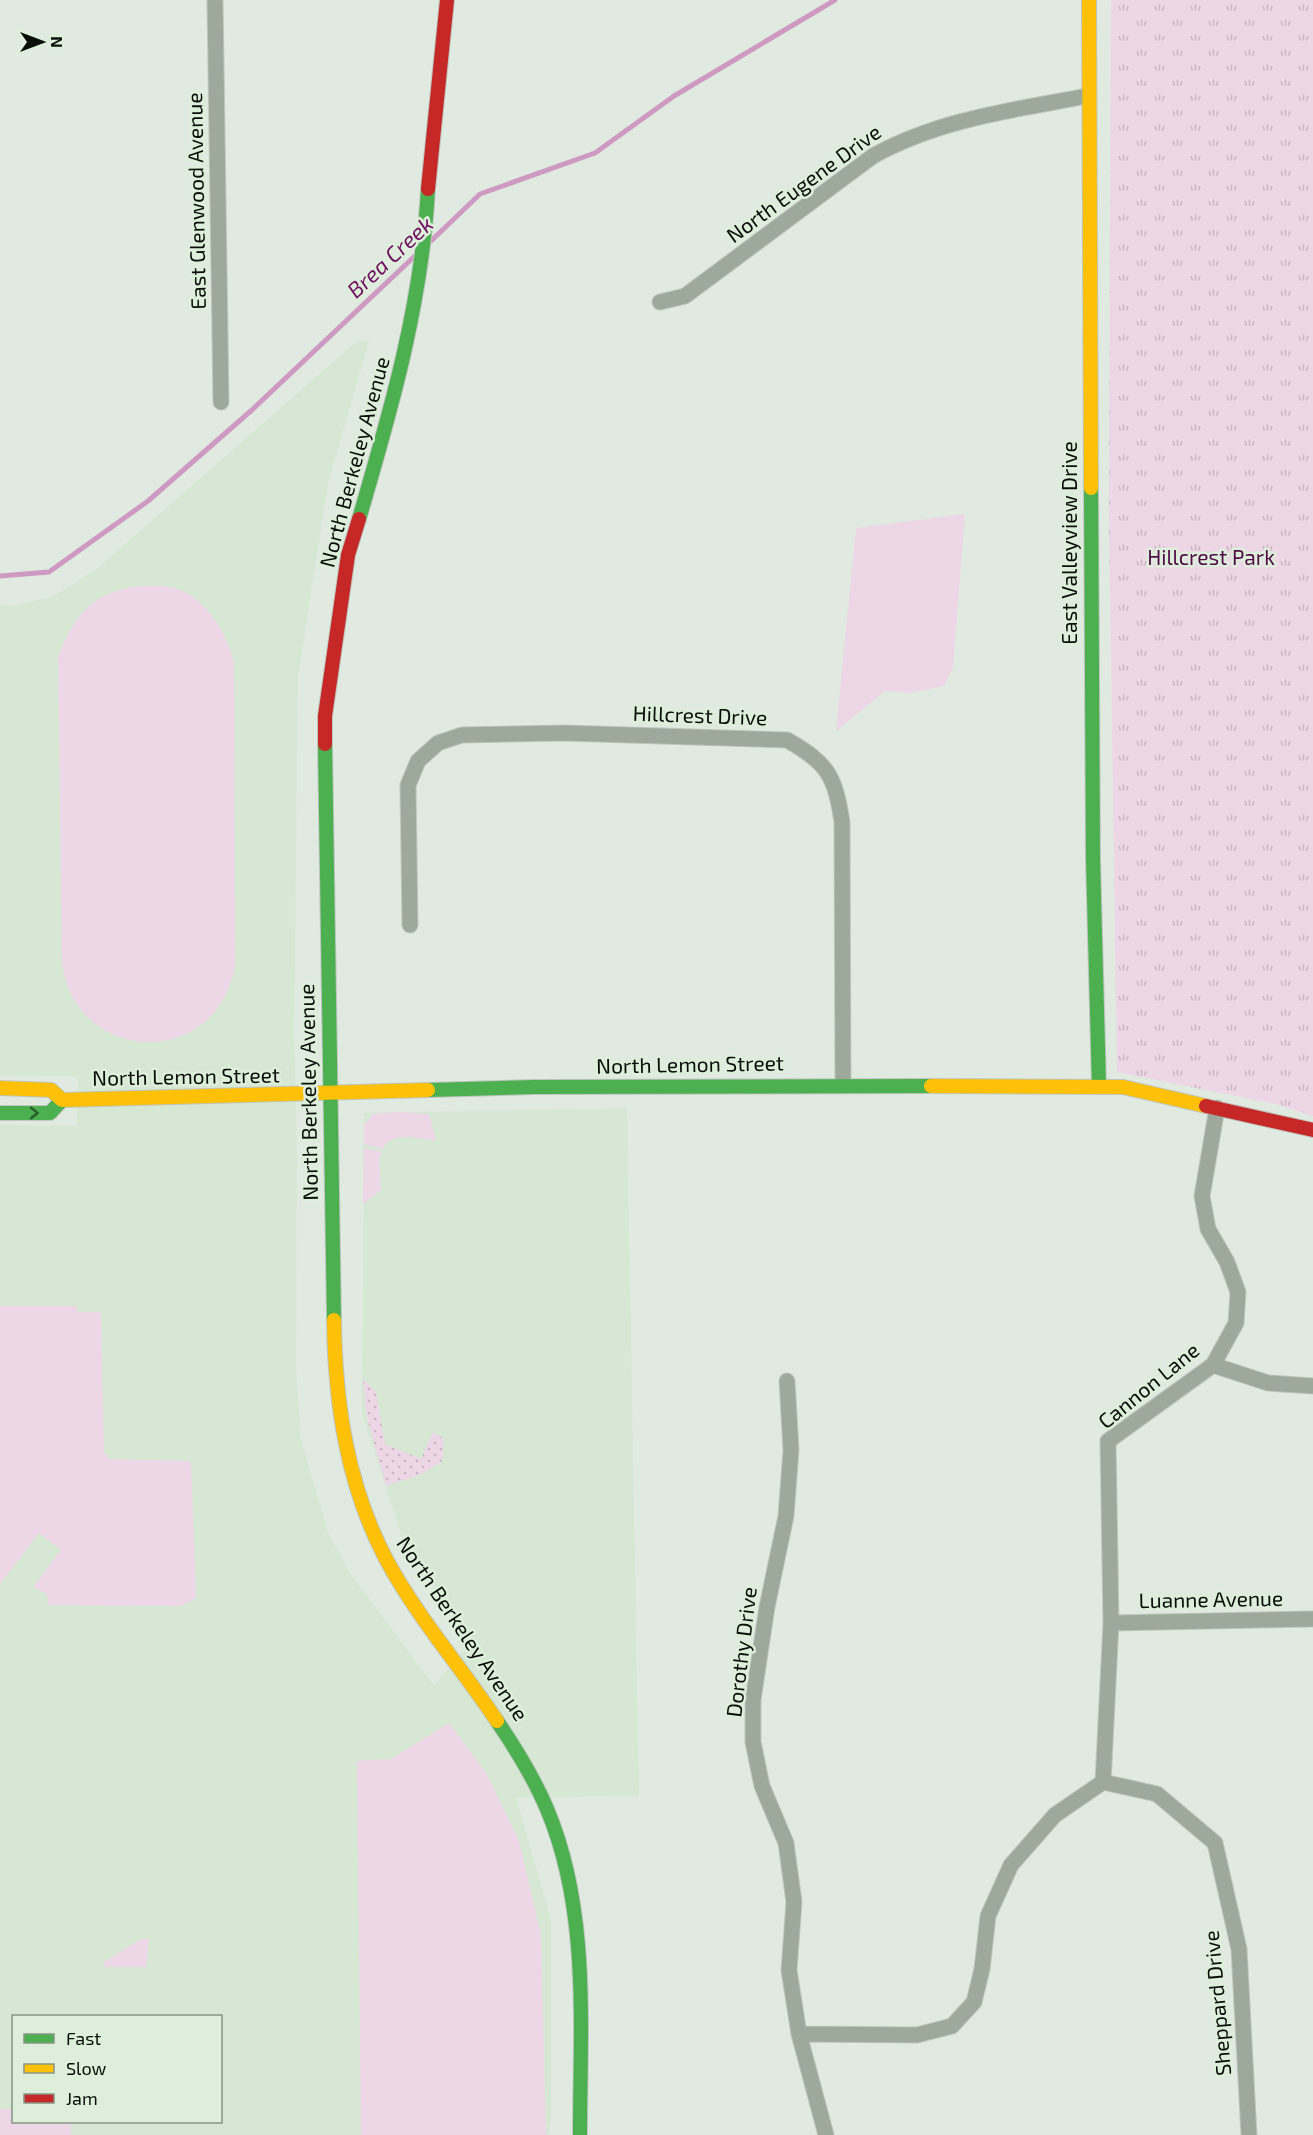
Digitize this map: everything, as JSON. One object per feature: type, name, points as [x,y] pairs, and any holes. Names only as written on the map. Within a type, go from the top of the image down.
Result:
[{"type":"street","name":"East Glenwood Avenue","points":[[215,0],[221,402]]},
{"type":"street","name":"North Berkeley Avenue","points":[[447,0],[430,147],[425,240],[419,286],[391,411],[348,555],[325,716],[335,1373],[340,1418],[351,1473],[364,1511],[387,1559],[518,1749],[547,1808],[568,1867],[577,1931],[580,2135]]},
{"type":"street","name":"East Valleyview Drive","points":[[1089,0],[1087,96],[1093,848],[1099,1086]]},
{"type":"street","name":"North Eugene Drive","points":[[660,302],[685,296],[873,156],[906,138],[960,120],[1087,96]]},
{"type":"street","name":"Hillcrest Drive","points":[[410,925],[408,785],[418,761],[438,743],[462,735],[565,733],[787,740],[814,755],[828,773],[838,794],[842,822],[843,1084]]},
{"type":"street","name":"North Lemon Street","points":[[0,1088],[51,1090],[62,1100],[535,1087],[843,1084],[1099,1086],[1123,1087],[1313,1130]]},
{"type":"street","name":"North Lemon Street","points":[[0,1113],[50,1113],[62,1100]]},
{"type":"street","name":"Cannon Lane","points":[[1103,1782],[1111,1623],[1108,1440],[1213,1365],[1236,1323],[1238,1292],[1227,1262],[1208,1229],[1202,1196],[1217,1108]]},
{"type":"street","points":[[1213,1365],[1268,1383],[1313,1386]]},
{"type":"street","name":"Dorothy Drive","points":[[787,1381],[791,1450],[786,1516],[767,1607],[753,1700],[753,1742],[762,1786],[786,1843],[794,1902],[789,1970],[799,2034],[826,2135]]},
{"type":"street","name":"Luanne Avenue","points":[[1111,1623],[1313,1619]]},
{"type":"street","points":[[799,2034],[917,2035],[952,2026],[974,2002],[982,1969],[988,1916],[1011,1865],[1055,1815],[1103,1782]]},
{"type":"street","name":"Sheppard Drive","points":[[1103,1782],[1157,1794],[1215,1843],[1239,1949],[1249,2135]]},
{"type":"shaded area","points":[[357,341],[369,341],[328,483],[298,677],[294,1033],[297,1146],[296,1369],[301,1440],[328,1532],[349,1572],[434,1686],[472,1642],[402,1537],[362,1414],[364,1113],[627,1108],[639,1796],[516,1798],[551,1920],[551,2118],[548,2135],[0,2135],[0,1125],[77,1126],[78,1077],[0,1076],[0,605],[15,606],[54,596],[98,568]]},
{"type":"green space","name":"Hillcrest Park","points":[[1111,0],[1313,0],[1313,1116],[1276,1104],[1117,1072],[1109,517]]},
{"type":"green space","points":[[965,514],[953,667],[944,686],[910,693],[885,691],[836,731],[856,528]]},
{"type":"green space","points":[[141,586],[170,587],[193,597],[220,627],[234,663],[235,966],[222,1001],[201,1025],[174,1038],[145,1042],[116,1036],[91,1020],[72,996],[62,962],[58,657],[71,628],[88,607],[110,593]]},
{"type":"green space","points":[[398,1112],[429,1114],[436,1141],[406,1137],[392,1139],[383,1149],[364,1144],[364,1125],[373,1114]]},
{"type":"green space","points":[[364,1148],[382,1152],[379,1159],[381,1190],[363,1204]]},
{"type":"green space","points":[[0,1306],[77,1306],[78,1312],[101,1312],[104,1452],[109,1459],[191,1461],[196,1598],[181,1606],[48,1605],[47,1594],[33,1587],[61,1550],[39,1533],[0,1584]]},
{"type":"green space","points":[[363,1379],[376,1392],[385,1444],[421,1459],[433,1432],[444,1439],[442,1461],[422,1474],[386,1486],[367,1418]]},
{"type":"green space","points":[[449,1723],[486,1773],[519,1841],[541,1935],[546,2135],[361,2135],[357,1761],[391,1759]]},
{"type":"green space","points":[[141,1939],[149,1939],[146,1967],[104,1967],[104,1962]]},
{"type":"green space","points":[[0,2109],[12,2109],[12,2123],[71,2123],[71,2135],[0,2135]]},
{"type":"waterway","name":"Brea Creek","points":[[431,241],[480,194],[595,153],[674,96],[835,0]]},
{"type":"waterway","name":"Brea Creek","points":[[0,576],[49,572],[148,501],[253,409],[417,254]]},
{"type":"traffic: fast","points":[[359,519],[393,397],[412,315],[425,231],[428,189]]},
{"type":"traffic: fast","points":[[1091,488],[1093,859],[1099,1086]]},
{"type":"traffic: fast","points":[[325,744],[334,1320]]},
{"type":"traffic: fast","points":[[428,1090],[535,1087],[931,1086]]},
{"type":"traffic: fast","points":[[0,1113],[50,1113],[62,1100]]},
{"type":"traffic: fast","points":[[497,1721],[524,1764],[547,1809],[561,1848],[570,1888],[580,1970],[580,2135]]},
{"type":"traffic: slow","points":[[1089,0],[1091,488]]},
{"type":"traffic: slow","points":[[931,1086],[1123,1087],[1206,1106]]},
{"type":"traffic: slow","points":[[0,1088],[51,1090],[62,1100],[428,1090]]},
{"type":"traffic: slow","points":[[334,1320],[337,1382],[346,1443],[353,1473],[373,1531],[386,1559],[411,1601],[497,1721]]},
{"type":"traffic: jam","points":[[428,189],[447,0]]},
{"type":"traffic: jam","points":[[325,744],[325,716],[348,555],[359,519]]},
{"type":"traffic: jam","points":[[1206,1106],[1313,1130]]}]
